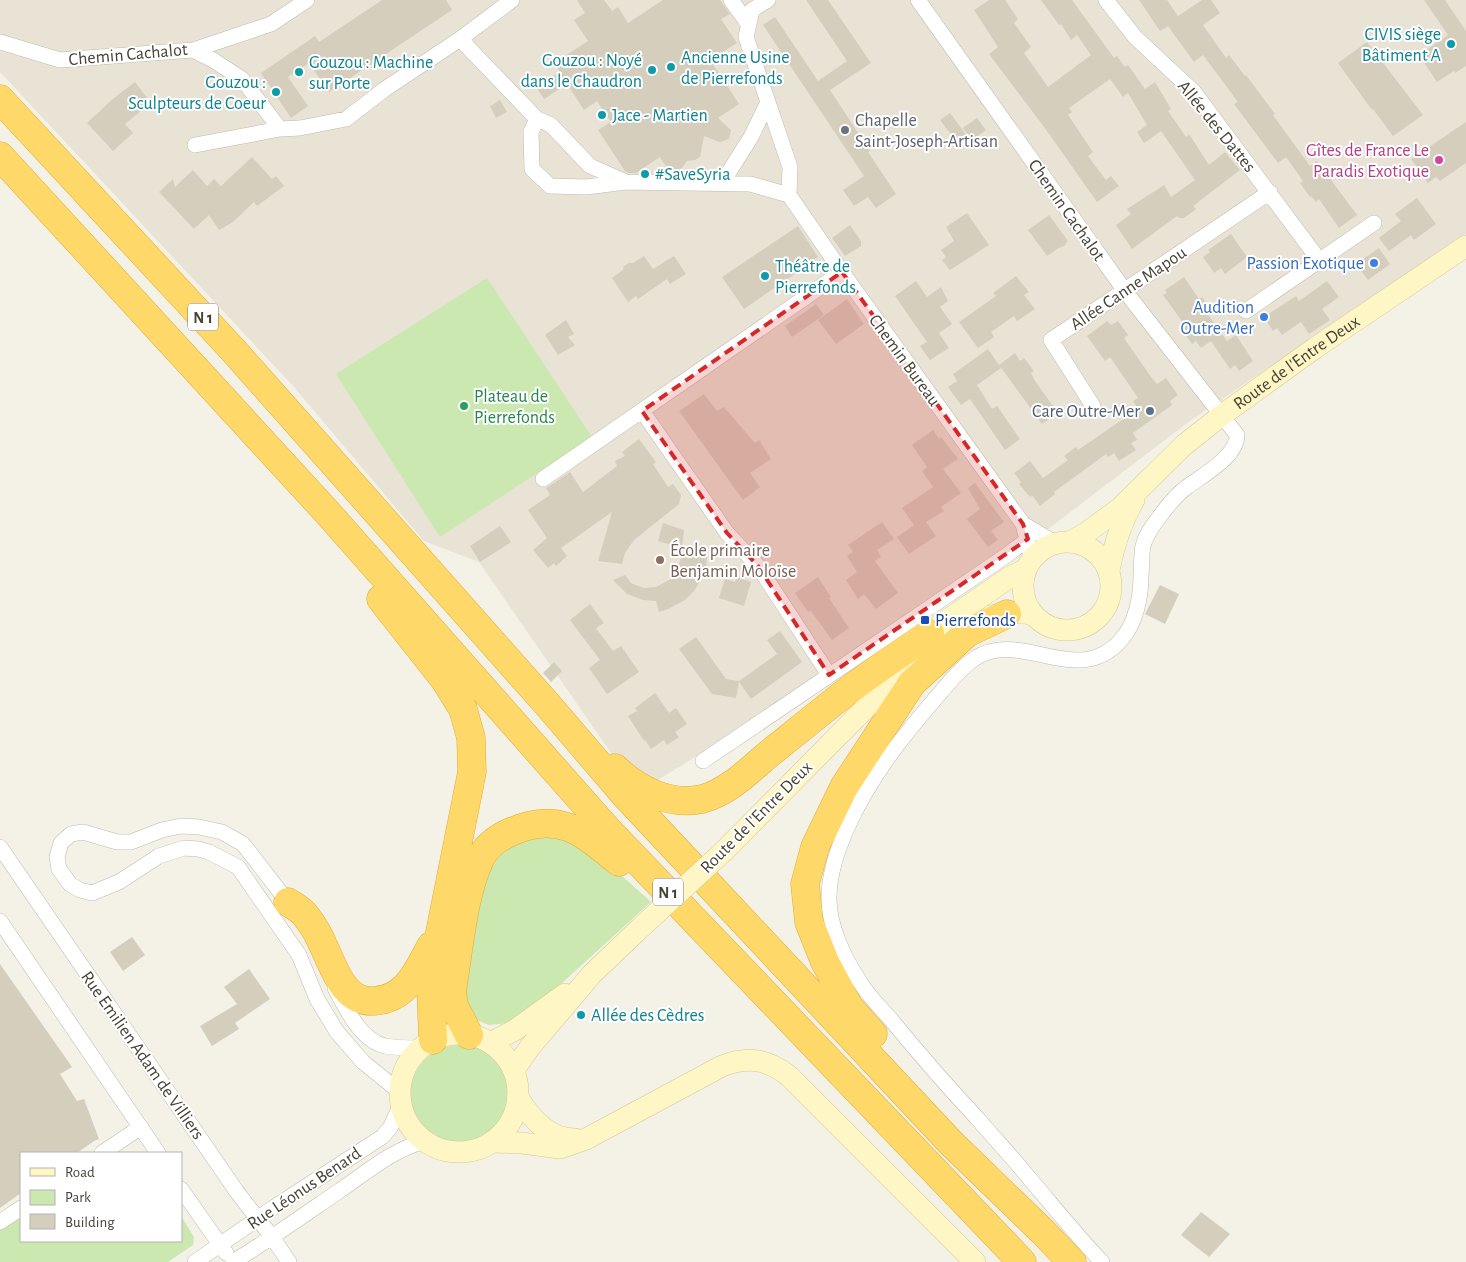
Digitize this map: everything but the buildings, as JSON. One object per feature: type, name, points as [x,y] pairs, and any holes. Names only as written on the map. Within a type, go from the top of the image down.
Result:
[{"type":"highway","name":"N 1","points":[[0,99],[233,350],[547,704],[625,795],[930,1121],[1072,1262]]},
{"type":"highway","name":"N 1","points":[[0,156],[326,511],[607,829],[1022,1262]]},
{"type":"highway","points":[[326,511],[364,578],[445,680],[463,709],[471,738],[472,772],[432,972],[427,1044]]},
{"type":"highway","points":[[1020,615],[967,633],[912,683],[844,787],[815,848],[805,884],[809,922],[825,962],[849,1007],[1043,1232]]},
{"type":"highway","points":[[547,704],[622,775],[653,794],[678,802],[702,799],[723,790],[838,698],[930,633]]},
{"type":"highway","points":[[480,1039],[454,1006],[452,991],[467,898],[482,855],[499,837],[526,826],[559,823],[584,833],[620,863],[922,1176],[1022,1262]]},
{"type":"highway","points":[[288,902],[305,914],[323,944],[340,981],[352,995],[368,1001],[385,1000],[399,993],[410,982],[440,929]]},
{"type":"main road","name":"Route de l'Entre Deux","points":[[1062,542],[1086,533],[1120,508],[1184,445],[1222,415],[1316,348],[1466,246]]},
{"type":"main road","name":"Route de l'Entre Deux","points":[[1109,570],[1115,541],[1126,513],[1138,492]]},
{"type":"main road","points":[[1062,542],[1086,546],[1100,556],[1109,570],[1112,585],[1110,601],[1102,614],[1090,625],[1076,630],[1060,630],[1020,615],[1025,601],[1022,585],[1027,548],[1042,549],[1062,542]]},
{"type":"main road","name":"Route de l'Entre Deux","points":[[916,656],[930,633],[1010,577],[1027,548]]},
{"type":"main road","name":"Route de l'Entre Deux","points":[[514,1070],[530,1047],[592,974],[724,851],[916,656],[972,620],[1020,615]]},
{"type":"main road","name":"Route de l'Entre Deux","points":[[480,1039],[515,1030],[592,974]]},
{"type":"main road","points":[[457,1034],[480,1039],[500,1050],[514,1070],[518,1083],[518,1098],[514,1115],[505,1130],[492,1142],[466,1151],[445,1150],[426,1141],[415,1132],[407,1120],[401,1098],[404,1070],[427,1044],[457,1034]]},
{"type":"main road","points":[[492,1142],[522,1143],[560,1148],[586,1139],[722,1066],[736,1061],[752,1060],[766,1062],[779,1068],[789,1076],[975,1262]]},
{"type":"main road","points":[[518,1098],[526,1111],[549,1132],[564,1138],[586,1139]]},
{"type":"street","name":"Chemin Cachalot","points":[[0,42],[60,60],[193,50],[271,24],[307,0]]},
{"type":"street","points":[[195,145],[346,119],[385,89],[460,39],[512,0]]},
{"type":"street","points":[[731,0],[749,25]]},
{"type":"street","points":[[537,119],[531,132],[532,169],[550,186],[586,187],[626,182],[750,184],[789,194],[790,167],[746,37],[752,10],[768,0]]},
{"type":"street","name":"Chemin Cachalot","points":[[918,0],[1125,291],[1237,434],[1237,442],[1215,469],[1185,488],[1167,506],[1149,530],[1142,548],[1141,592],[1134,618],[1122,639],[1107,652],[1086,660],[1069,661],[1012,649],[991,651],[975,658],[908,729],[879,771],[860,802],[834,864],[829,898],[834,926],[844,953],[860,984],[1102,1262]]},
{"type":"street","name":"Allée des Dattes","points":[[1106,0],[1135,37],[1194,92],[1319,260]]},
{"type":"street","points":[[460,39],[537,119],[551,125],[590,166],[626,182]]},
{"type":"street","points":[[193,50],[213,60],[242,79],[280,129]]},
{"type":"street","points":[[722,184],[751,137],[768,102]]},
{"type":"street","name":"Allée Canne Mapou","points":[[1092,406],[1051,340],[1270,192]]},
{"type":"street","name":"Chemin Bureau","points":[[789,194],[1027,548],[1062,542]]},
{"type":"street","points":[[1246,311],[1374,223]]},
{"type":"street","points":[[543,479],[842,272]]},
{"type":"street","points":[[642,411],[727,533],[758,566],[829,675]]},
{"type":"street","points":[[703,761],[1007,555],[1027,548]]},
{"type":"street","points":[[401,1098],[364,1062],[337,1032],[317,999],[299,955],[238,867],[198,848],[184,848],[159,856],[119,882],[92,893],[80,890],[70,884],[60,869],[57,857],[61,843],[71,834],[82,832],[117,842],[131,842],[162,830],[181,826],[222,832],[242,844],[304,924],[332,984],[352,1019],[368,1037],[382,1046],[427,1044]]},
{"type":"street","name":"Rue Emilien Adam de Villiers","points":[[0,847],[237,1192],[289,1262]]},
{"type":"street","points":[[0,921],[157,1152]]},
{"type":"street","name":"Rue Léonus Benard","points":[[195,1262],[258,1218],[382,1137],[390,1128],[401,1098]]},
{"type":"street","points":[[104,1152],[141,1127]]},
{"type":"street","name":"Rue Léonus Benard","points":[[233,1262],[393,1154],[426,1141]]},
{"type":"street","points":[[182,1190],[219,1245],[233,1262]]},
{"type":"street","points":[[0,1222],[20,1209]]},
{"type":"highlighted area","points":[[842,272],[1023,524],[1028,539],[829,675],[758,566],[727,533],[642,411]]},
{"type":"shaded area","points":[[0,0],[1466,0],[1466,234],[1190,421],[1010,558],[834,672],[638,792],[479,562],[424,541],[294,387],[0,72]]},
{"type":"green space","name":"Plateau de Pierrefonds","points":[[487,278],[592,437],[440,537],[336,374]]},
{"type":"green space","points":[[546,837],[569,840],[592,849],[651,902],[552,992],[508,1023],[489,1025],[474,1019],[460,983],[484,872],[514,840]]},
{"type":"green space","points":[[460,1045],[470,1046],[488,1053],[502,1067],[509,1085],[509,1105],[502,1123],[488,1137],[470,1144],[460,1145],[450,1144],[432,1137],[418,1123],[411,1105],[410,1095],[411,1085],[418,1067],[432,1053],[450,1046]]},
{"type":"green space","points":[[20,1217],[20,1242],[182,1242],[182,1218],[194,1237],[193,1245],[168,1262],[0,1262],[0,1230]]},
{"type":"place","name":"CIVIS siège Bâtiment A","points":[[1451,44]]},
{"type":"place","name":"Ancienne Usine de Pierrefonds","points":[[671,67]]},
{"type":"place","name":"Gouzou : Noyé dans le Chaudron","points":[[652,70]]},
{"type":"place","name":"Gouzou : Machine sur Porte","points":[[299,72]]},
{"type":"place","name":"Gouzou : Sculpteurs de Coeur","points":[[276,92]]},
{"type":"place","name":"Jace - Martien","points":[[602,115]]},
{"type":"place","name":"Chapelle Saint-Joseph-Artisan","points":[[845,130]]},
{"type":"place","name":"Gîtes de France Le Paradis Exotique","points":[[1439,160]]},
{"type":"place","name":"#SaveSyria","points":[[645,174]]},
{"type":"place","name":"Passion Exotique","points":[[1374,263]]},
{"type":"place","name":"Théâtre de Pierrefonds","points":[[765,276]]},
{"type":"place","name":"Audition Outre-Mer","points":[[1264,317]]},
{"type":"place","name":"Plateau de Pierrefonds","points":[[464,406]]},
{"type":"place","name":"Care Outre-Mer","points":[[1150,411]]},
{"type":"place","name":"École primaire Benjamin Moloïse","points":[[660,560]]},
{"type":"place","name":"Pierrefonds","points":[[925,620]]},
{"type":"place","name":"Allée des Cèdres","points":[[581,1015]]}]
